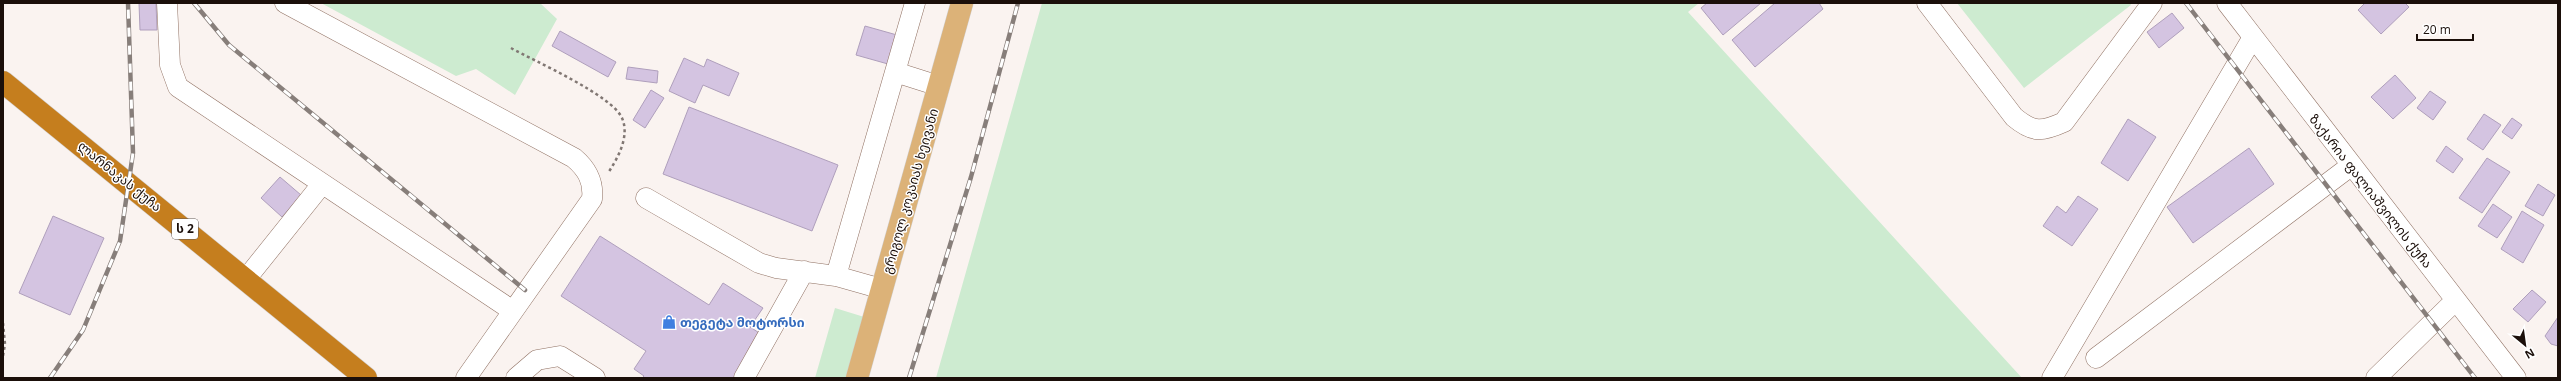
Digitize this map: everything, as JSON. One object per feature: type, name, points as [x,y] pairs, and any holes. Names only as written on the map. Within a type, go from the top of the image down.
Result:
[{"type":"highway","name":"ლარნაკას ქუჩა","points":[[3,82],[366,378]]},
{"type":"main road","name":"გრიგოლ კოკაიას ხეივანი","points":[[857,378],[962,3]]},
{"type":"street","points":[[167,3],[170,65],[178,87],[513,311]]},
{"type":"street","points":[[285,3],[574,158],[583,166],[588,175],[593,187],[592,199],[466,378]]},
{"type":"street","points":[[836,276],[915,3]]},
{"type":"street","points":[[1927,3],[2014,117],[2028,129],[2047,130],[2064,122],[2152,3]]},
{"type":"street","name":"ზაქარია ფალიაშვილის ქუჩა","points":[[2227,3],[2516,378]]},
{"type":"street","points":[[2052,378],[2253,37]]},
{"type":"street","points":[[895,72],[939,86]]},
{"type":"street","points":[[2096,358],[2352,166]]},
{"type":"street","points":[[246,279],[322,184]]},
{"type":"street","points":[[646,198],[759,263],[776,268],[836,276],[882,289]]},
{"type":"street","points":[[744,378],[804,271]]},
{"type":"street","points":[[2376,378],[2456,300]]},
{"type":"street","points":[[516,378],[537,360],[560,356],[595,378]]},
{"type":"path","points":[[511,48],[604,98],[622,118],[624,137],[618,158],[592,199]]},
{"type":"path","points":[[3,323],[5,344],[3,356]]},
{"type":"green space","points":[[321,3],[540,3],[557,19],[515,95],[476,69],[456,76]]},
{"type":"green space","points":[[1042,3],[1699,3],[1688,12],[2022,378],[936,378]]},
{"type":"green space","points":[[1957,3],[2130,3],[2131,5],[2024,88]]},
{"type":"green space","points":[[835,308],[874,320],[857,378],[815,378]]},
{"type":"building","points":[[139,3],[156,3],[157,30],[140,30]]},
{"type":"building","points":[[1707,3],[1761,3],[1723,35],[1701,8]]},
{"type":"building","points":[[1775,3],[1819,3],[1823,9],[1755,67],[1732,40]]},
{"type":"building","points":[[2365,3],[2405,3],[2409,7],[2381,34],[2358,10]]},
{"type":"building","points":[[2172,13],[2184,28],[2159,48],[2147,32]]},
{"type":"building","points":[[865,26],[897,35],[888,64],[856,55]]},
{"type":"building","points":[[560,31],[616,62],[608,77],[552,46]]},
{"type":"building","points":[[684,58],[704,67],[707,59],[739,73],[729,96],[703,85],[695,103],[669,91]]},
{"type":"building","points":[[628,67],[658,71],[657,83],[626,79]]},
{"type":"building","points":[[2395,75],[2416,98],[2393,119],[2371,97]]},
{"type":"building","points":[[651,90],[664,98],[645,128],[633,120]]},
{"type":"building","points":[[2430,91],[2446,102],[2433,120],[2417,108]]},
{"type":"building","points":[[689,107],[838,165],[812,231],[663,174]]},
{"type":"building","points":[[2484,114],[2501,125],[2483,150],[2467,139]]},
{"type":"building","points":[[2512,118],[2522,125],[2512,139],[2502,132]]},
{"type":"building","points":[[2128,119],[2156,137],[2128,181],[2101,163]]},
{"type":"building","points":[[2446,146],[2463,159],[2453,173],[2436,161]]},
{"type":"building","points":[[2249,148],[2274,184],[2193,243],[2167,207]]},
{"type":"building","points":[[2487,158],[2510,172],[2482,213],[2459,198]]},
{"type":"building","points":[[280,177],[301,195],[282,217],[261,198]]},
{"type":"building","points":[[2538,184],[2555,195],[2543,216],[2525,206]]},
{"type":"building","points":[[2078,196],[2098,209],[2072,246],[2043,226],[2057,206],[2066,213]]},
{"type":"building","points":[[2493,204],[2512,217],[2497,238],[2478,226]]},
{"type":"building","points":[[2522,211],[2544,225],[2523,263],[2501,249]]},
{"type":"building","points":[[53,216],[104,238],[70,315],[19,293]]},
{"type":"building","points":[[600,236],[709,305],[723,283],[763,308],[750,327],[764,336],[737,378],[642,378],[644,376],[634,369],[646,351],[561,296]]},
{"type":"building","points":[[2532,290],[2546,302],[2528,322],[2513,309]]},
{"type":"building","points":[[2558,317],[2558,346],[2551,344],[2545,336]]},
{"type":"railway","points":[[50,378],[83,330],[120,241],[133,153],[128,3]]},
{"type":"railway","points":[[194,3],[229,45],[525,290]]},
{"type":"railway","points":[[909,378],[971,177],[1018,3]]},
{"type":"railway","points":[[2186,3],[2475,378]]},
{"type":"place","name":"თეგეტა მოტორსი","points":[[669,322]]}]
